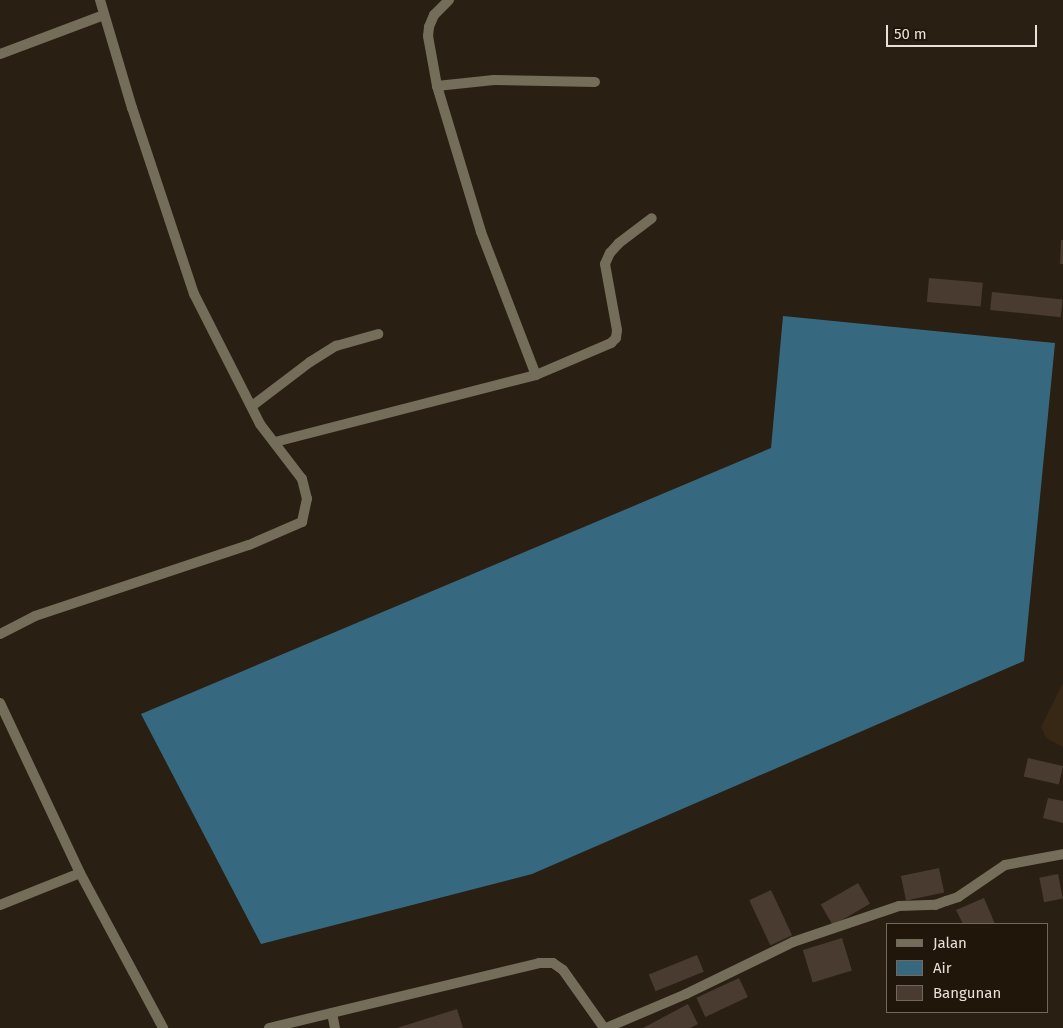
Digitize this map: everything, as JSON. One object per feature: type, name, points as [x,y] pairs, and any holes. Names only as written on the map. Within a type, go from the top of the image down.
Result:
[{"type":"street","points":[[0,634],[35,616],[249,545],[302,522],[307,499],[302,479],[260,424],[194,294],[132,108],[100,0]]},
{"type":"street","points":[[449,0],[434,14],[429,27],[428,36],[437,86],[481,232],[536,375]]},
{"type":"street","points":[[0,54],[104,15]]},
{"type":"street","points":[[437,86],[494,80],[595,82]]},
{"type":"street","points":[[275,442],[536,375],[611,343],[616,338],[617,330],[605,264],[610,253],[619,243],[652,218]]},
{"type":"street","points":[[252,406],[310,362],[336,346],[378,334]]},
{"type":"street","points":[[0,703],[80,873],[163,1028]]},
{"type":"street","points":[[269,1028],[539,963],[552,963],[563,970],[605,1028],[686,994],[793,942],[899,906],[935,905],[958,896],[992,872],[1005,866],[1063,854]]},
{"type":"street","points":[[0,905],[80,873]]},
{"type":"street","points":[[332,1013],[335,1028]]},
{"type":"shaded area","points":[[1063,683],[1063,747],[1046,738],[1041,727]]},
{"type":"water","points":[[783,316],[1055,343],[1024,661],[532,874],[261,944],[141,714],[771,448]]},
{"type":"building","points":[[1061,240],[1063,240],[1063,264],[1060,264]]},
{"type":"building","points":[[929,278],[983,283],[981,307],[927,302]]},
{"type":"building","points":[[992,292],[1063,299],[1061,317],[990,310]]},
{"type":"building","points":[[1028,758],[1063,766],[1059,785],[1024,777]]},
{"type":"building","points":[[1048,798],[1063,801],[1063,823],[1043,818]]},
{"type":"building","points":[[939,868],[944,892],[906,901],[901,876]]},
{"type":"building","points":[[1058,874],[1063,899],[1044,902],[1039,878]]},
{"type":"building","points":[[858,883],[870,904],[833,925],[821,904]]},
{"type":"building","points":[[771,890],[792,935],[770,945],[749,900]]},
{"type":"building","points":[[984,898],[995,923],[962,923],[956,910]]},
{"type":"building","points":[[842,938],[852,971],[813,983],[803,950]]},
{"type":"building","points":[[697,955],[704,972],[656,991],[649,974]]},
{"type":"building","points":[[739,978],[748,997],[705,1017],[696,998]]},
{"type":"building","points":[[688,1004],[698,1024],[690,1028],[643,1028]]},
{"type":"building","points":[[457,1009],[463,1028],[397,1028]]}]
